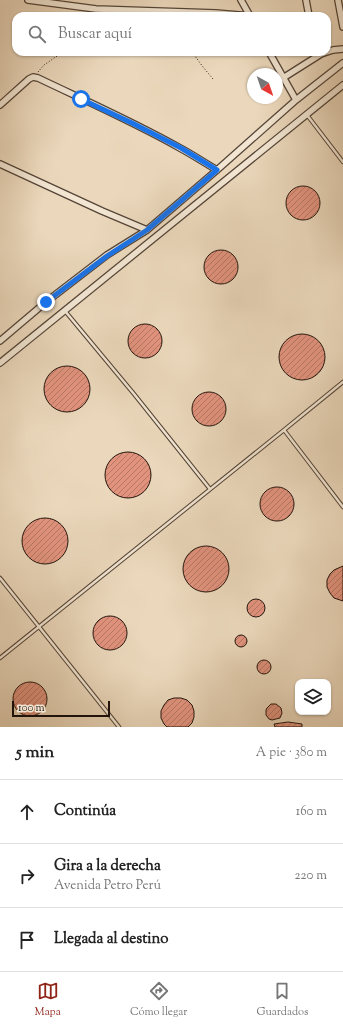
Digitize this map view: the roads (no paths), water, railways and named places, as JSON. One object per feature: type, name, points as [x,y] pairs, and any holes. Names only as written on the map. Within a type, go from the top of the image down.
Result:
[{"type":"street","points":[[28,0],[96,9],[186,12]]},
{"type":"street","points":[[241,0],[248,12]]},
{"type":"street","points":[[306,0],[308,12]]},
{"type":"street","points":[[338,0],[343,27]]},
{"type":"street","points":[[331,50],[343,50]]},
{"type":"street","points":[[271,56],[278,68]]},
{"type":"street","points":[[296,100],[283,78],[316,56]]},
{"type":"street","points":[[0,341],[52,297],[107,256],[147,230],[296,100],[343,63]]},
{"type":"street","points":[[0,105],[28,79],[33,77],[38,78],[146,130],[181,148],[217,170]]},
{"type":"street","points":[[0,363],[343,85]]},
{"type":"street","points":[[0,164],[147,230]]},
{"type":"lane","points":[[306,114],[343,162]]},
{"type":"lane","points":[[65,310],[210,489]]},
{"type":"lane","points":[[0,658],[343,382]]},
{"type":"lane","points":[[284,430],[343,507]]},
{"type":"lane","points":[[0,578],[119,727]]}]
